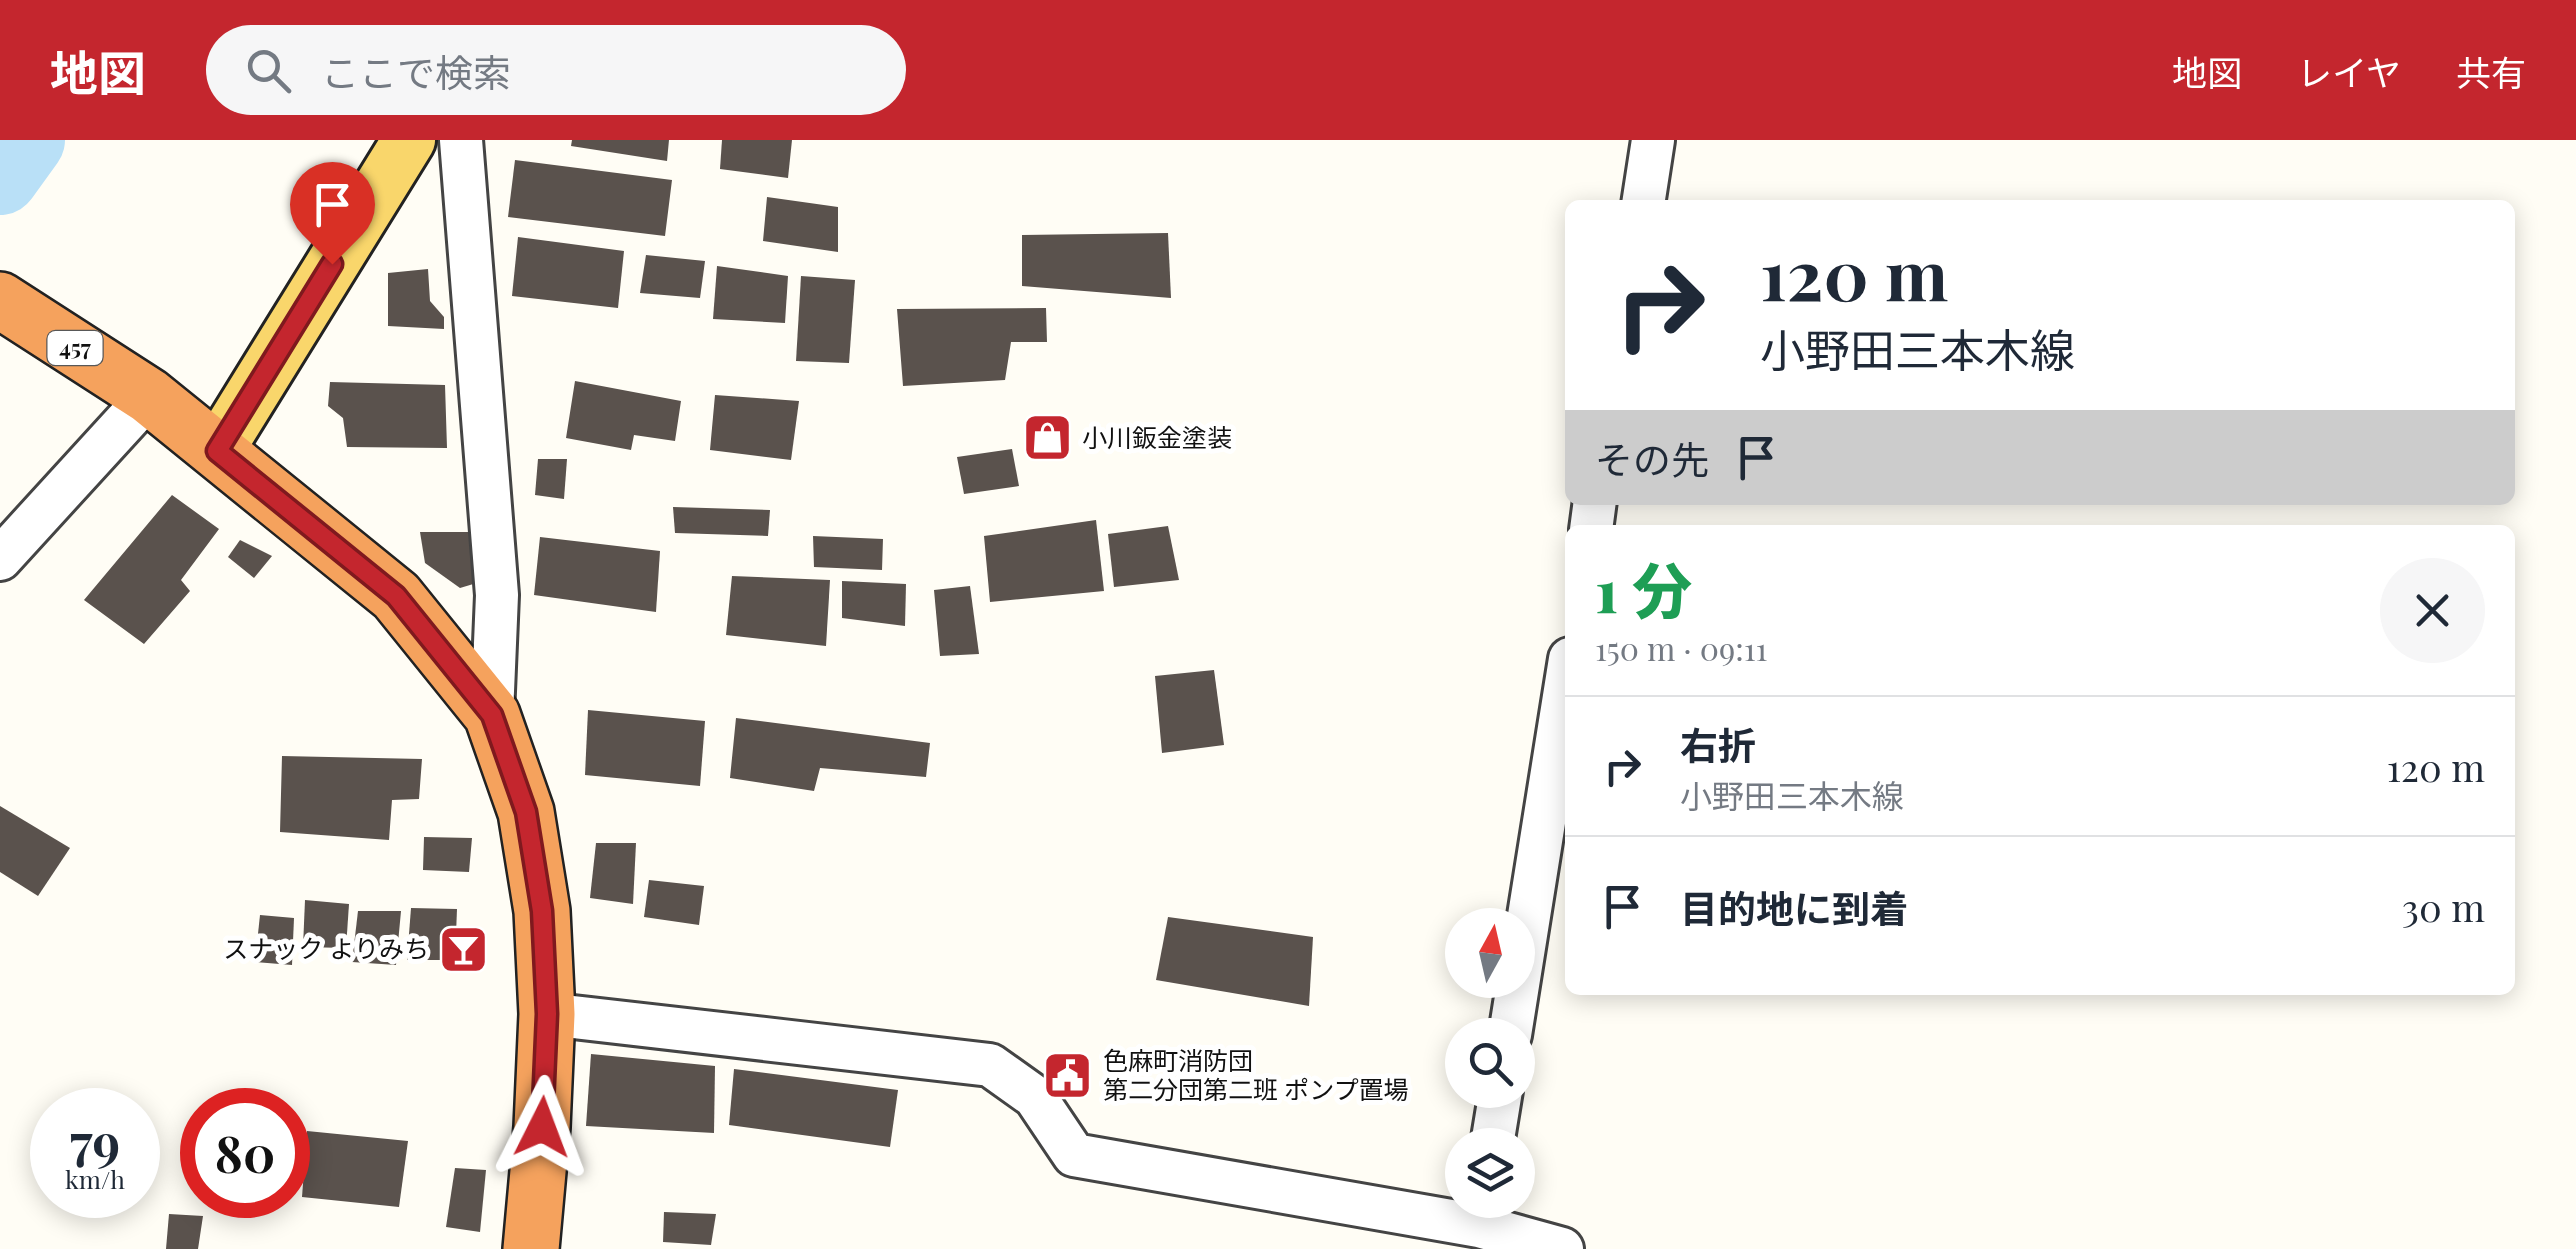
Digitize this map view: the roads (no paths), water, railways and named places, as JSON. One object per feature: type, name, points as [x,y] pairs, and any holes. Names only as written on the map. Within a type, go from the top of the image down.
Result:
[{"type":"highway","name":"457","points":[[0,300],[149,396],[396,596],[492,715],[526,812],[542,911],[547,1014],[532,1249]]},
{"type":"main road","points":[[217,451],[410,140]]},
{"type":"street","points":[[461,140],[497,595],[492,715]]},
{"type":"street","points":[[1644,200],[1653,140]]},
{"type":"street","points":[[0,560],[149,396]]},
{"type":"street","points":[[1513,1018],[1565,689]]},
{"type":"street","points":[[547,1014],[990,1065],[1035,1097],[1074,1155],[1479,1225],[1562,1249]]},
{"type":"waterway","points":[[0,176],[26,140]]},
{"type":"place","name":"小川鈑金塗装","points":[[1047,438]]},
{"type":"place","name":"スナック よりみち","points":[[464,949]]},
{"type":"place","name":"色麻町消防団 第二分団第二班 ポンプ置場","points":[[1068,1075]]}]
